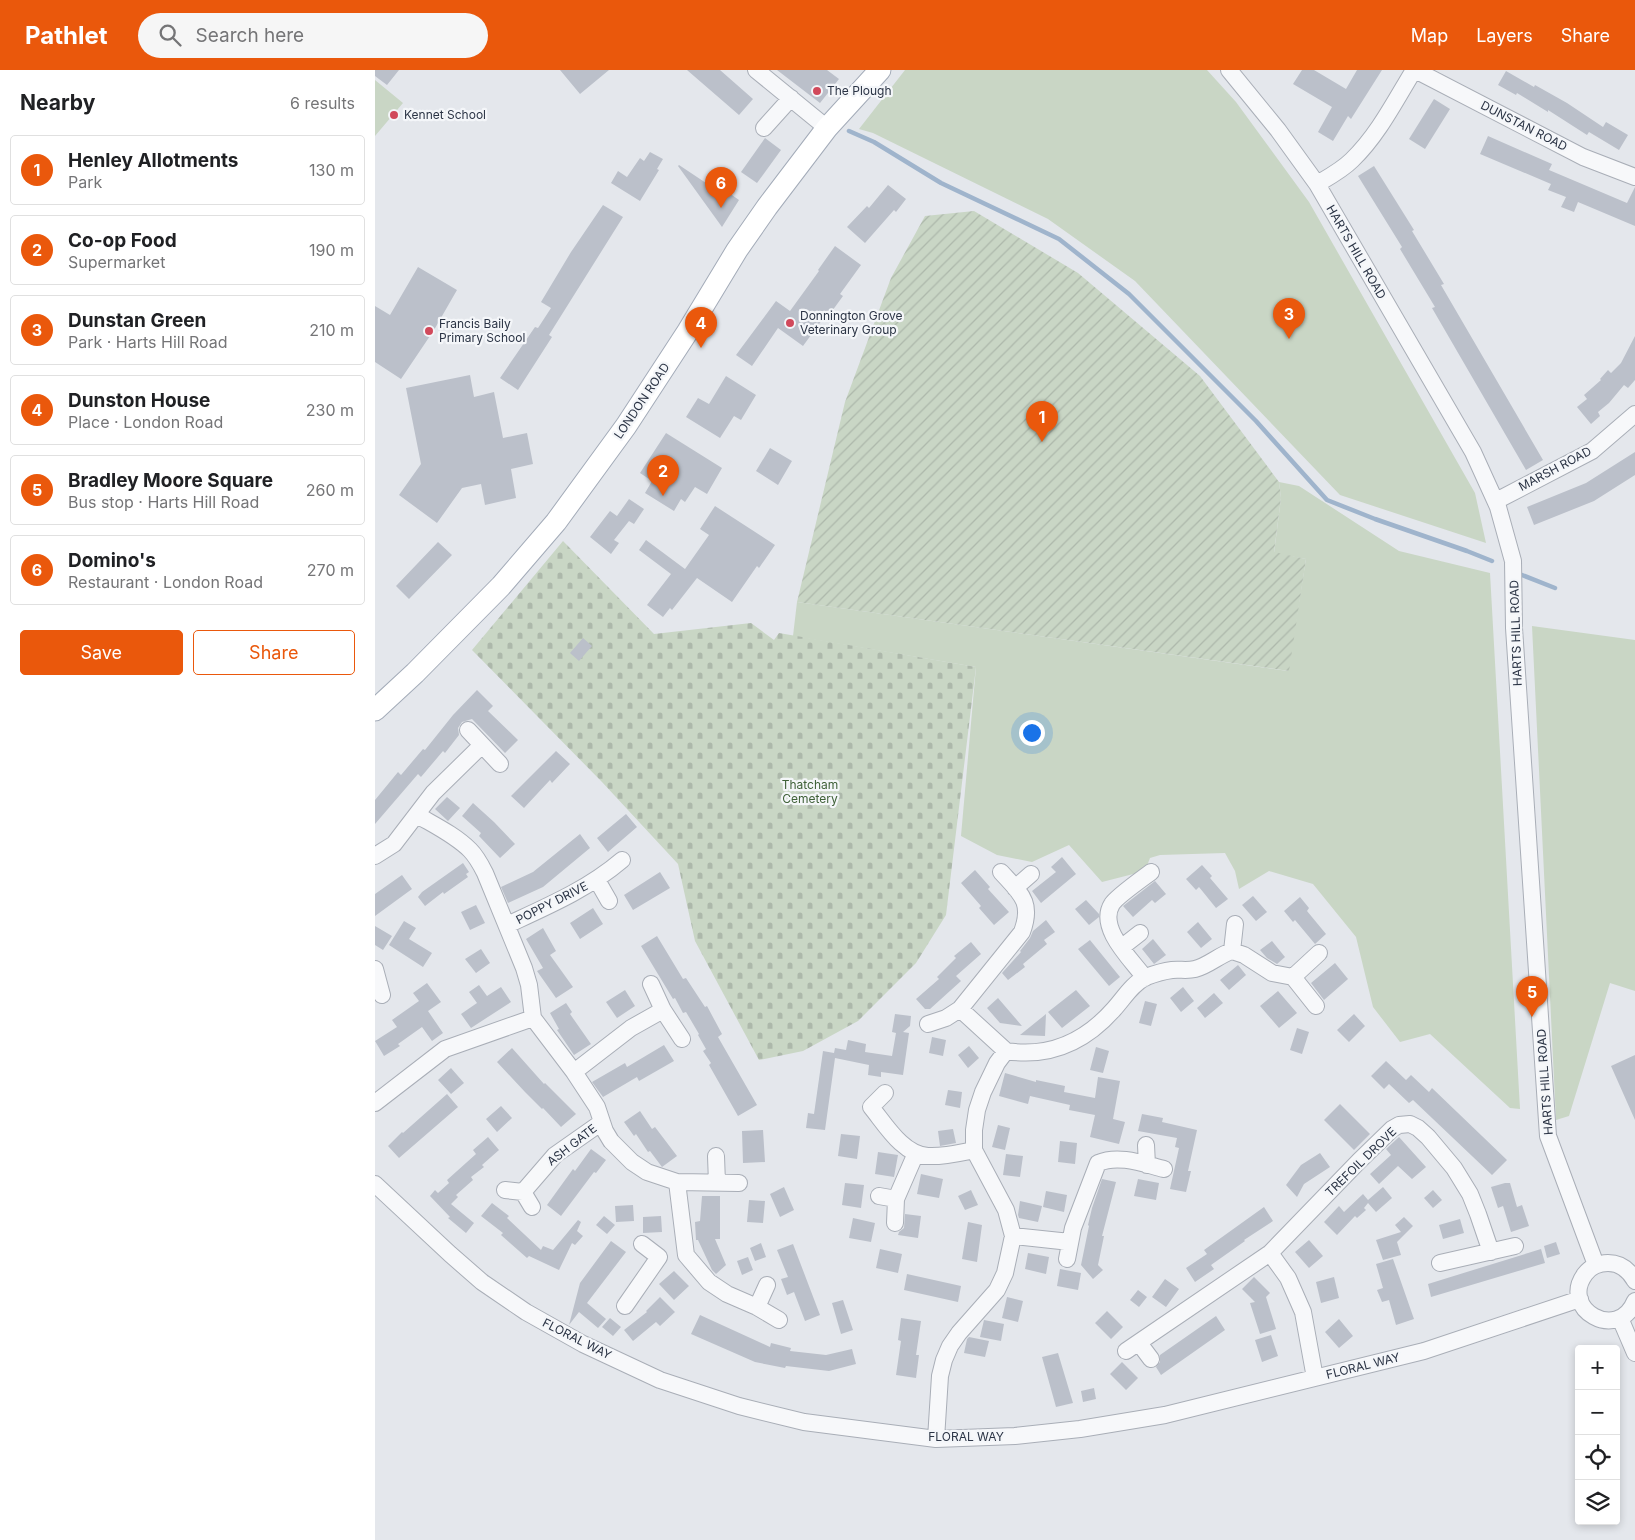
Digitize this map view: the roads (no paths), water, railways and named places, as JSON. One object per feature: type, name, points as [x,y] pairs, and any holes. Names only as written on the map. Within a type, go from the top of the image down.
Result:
[{"type":"main road","name":"LONDON ROAD","points":[[375,710],[422,666],[501,586],[556,522],[626,426],[688,331],[737,250],[827,128],[880,70]]},
{"type":"street","points":[[756,70],[827,128]]},
{"type":"street","name":"HARTS HILL ROAD","points":[[1229,70],[1278,130],[1317,184],[1473,452],[1496,500],[1513,561],[1513,628],[1548,1136],[1596,1265]]},
{"type":"street","points":[[1317,184],[1339,170],[1371,140],[1415,70]]},
{"type":"street","name":"DUNSTAN ROAD","points":[[1415,70],[1583,157],[1635,177]]},
{"type":"street","points":[[764,128],[791,98]]},
{"type":"street","name":"MARSH ROAD","points":[[1496,500],[1592,451],[1635,414]]},
{"type":"street","points":[[468,730],[500,764]]},
{"type":"street","points":[[375,856],[394,844],[433,793],[482,745]]},
{"type":"street","points":[[417,816],[445,832],[470,850],[485,873],[529,985],[533,1018],[574,1072],[597,1107],[605,1131],[611,1141],[632,1162],[647,1172],[677,1182],[739,1183]]},
{"type":"street","name":"POPPY DRIVE","points":[[507,925],[569,896],[597,880],[622,860]]},
{"type":"street","points":[[928,1024],[946,1018],[960,1009],[1022,932],[1027,918],[1023,897],[1001,872]]},
{"type":"street","points":[[1145,978],[1111,933],[1107,922],[1112,904],[1151,872]]},
{"type":"street","points":[[1015,888],[1031,874]]},
{"type":"street","name":"POPPY DRIVE","points":[[597,880],[609,901]]},
{"type":"street","points":[[1232,951],[1235,924]]},
{"type":"street","points":[[1122,947],[1140,933]]},
{"type":"street","points":[[960,1009],[1006,1051],[1023,1054],[1046,1051],[1069,1044],[1083,1037],[1115,1008],[1127,993],[1145,978],[1171,970],[1194,969],[1232,951],[1245,954],[1272,973],[1293,977],[1316,1006]]},
{"type":"street","points":[[1293,977],[1319,953]]},
{"type":"street","points":[[379,967],[382,995]]},
{"type":"street","points":[[651,984],[663,1010],[682,1039]]},
{"type":"street","points":[[574,1072],[631,1028],[663,1010]]},
{"type":"street","points":[[375,1103],[445,1049],[533,1018]]},
{"type":"street","points":[[936,1439],[940,1376],[944,1360],[950,1346],[959,1333],[997,1290],[1005,1273],[1013,1236],[1006,1210],[974,1150],[977,1110],[983,1092],[1006,1051]]},
{"type":"street","points":[[885,1094],[867,1110],[896,1138],[917,1153],[926,1156],[938,1156],[974,1150]]},
{"type":"street","name":"ASH GATE","points":[[523,1192],[555,1155],[602,1122]]},
{"type":"street","name":"TREFOIL DROVE","points":[[1151,1359],[1133,1347],[1270,1253],[1396,1126],[1406,1123],[1414,1126],[1422,1132],[1454,1168],[1470,1194],[1479,1214],[1491,1252]]},
{"type":"street","points":[[1146,1145],[1147,1165]]},
{"type":"street","points":[[895,1222],[888,1197],[917,1153]]},
{"type":"street","points":[[716,1156],[717,1183]]},
{"type":"street","points":[[1067,1258],[1073,1228],[1098,1163],[1108,1159],[1164,1169]]},
{"type":"street","points":[[677,1182],[686,1255],[709,1282],[727,1294],[757,1307],[779,1320]]},
{"type":"street","name":"FLORAL WAY","points":[[375,1184],[449,1254],[483,1282],[526,1312],[583,1344],[660,1380],[739,1406],[804,1422],[936,1439],[1015,1436],[1080,1429],[1165,1415],[1424,1351],[1580,1299]]},
{"type":"street","points":[[505,1190],[523,1192],[532,1207]]},
{"type":"street","points":[[1013,1236],[1070,1242]]},
{"type":"street","points":[[642,1244],[659,1257],[686,1255]]},
{"type":"street","points":[[1440,1263],[1515,1246]]},
{"type":"street","points":[[1270,1253],[1288,1278],[1303,1312],[1315,1378]]},
{"type":"street","points":[[625,1306],[659,1257]]},
{"type":"street","points":[[1635,1281],[1623,1267],[1614,1263],[1605,1263],[1596,1265],[1589,1270],[1580,1283],[1580,1299],[1589,1314],[1596,1318],[1612,1320],[1620,1318],[1627,1313],[1635,1301]]},
{"type":"street","points":[[757,1307],[767,1285]]},
{"type":"street","points":[[1620,1318],[1635,1353]]},
{"type":"waterway","points":[[849,131],[874,142],[941,183],[1059,239],[1129,294],[1256,421],[1327,500],[1492,561]]},
{"type":"waterway","points":[[1517,573],[1555,588]]},
{"type":"place","name":"The Plough","points":[[817,91]]},
{"type":"place","name":"Kennet School","points":[[394,115]]},
{"type":"place","name":"Domino's","points":[[721,208]]},
{"type":"place","name":"Donnington Grove Veterinary Group","points":[[790,323]]},
{"type":"place","name":"Francis Baily Primary School","points":[[429,331]]},
{"type":"place","name":"Dunstan Green","points":[[1289,339]]},
{"type":"place","name":"Dunston House","points":[[701,348]]},
{"type":"place","name":"Henley Allotments","points":[[1042,442]]},
{"type":"place","name":"Co-op Food","points":[[663,496]]},
{"type":"place","name":"Bradley Moore Square","points":[[1532,1017]]},
{"type":"park label","name":"Thatcham Cemetery","points":[[810,792]]}]
